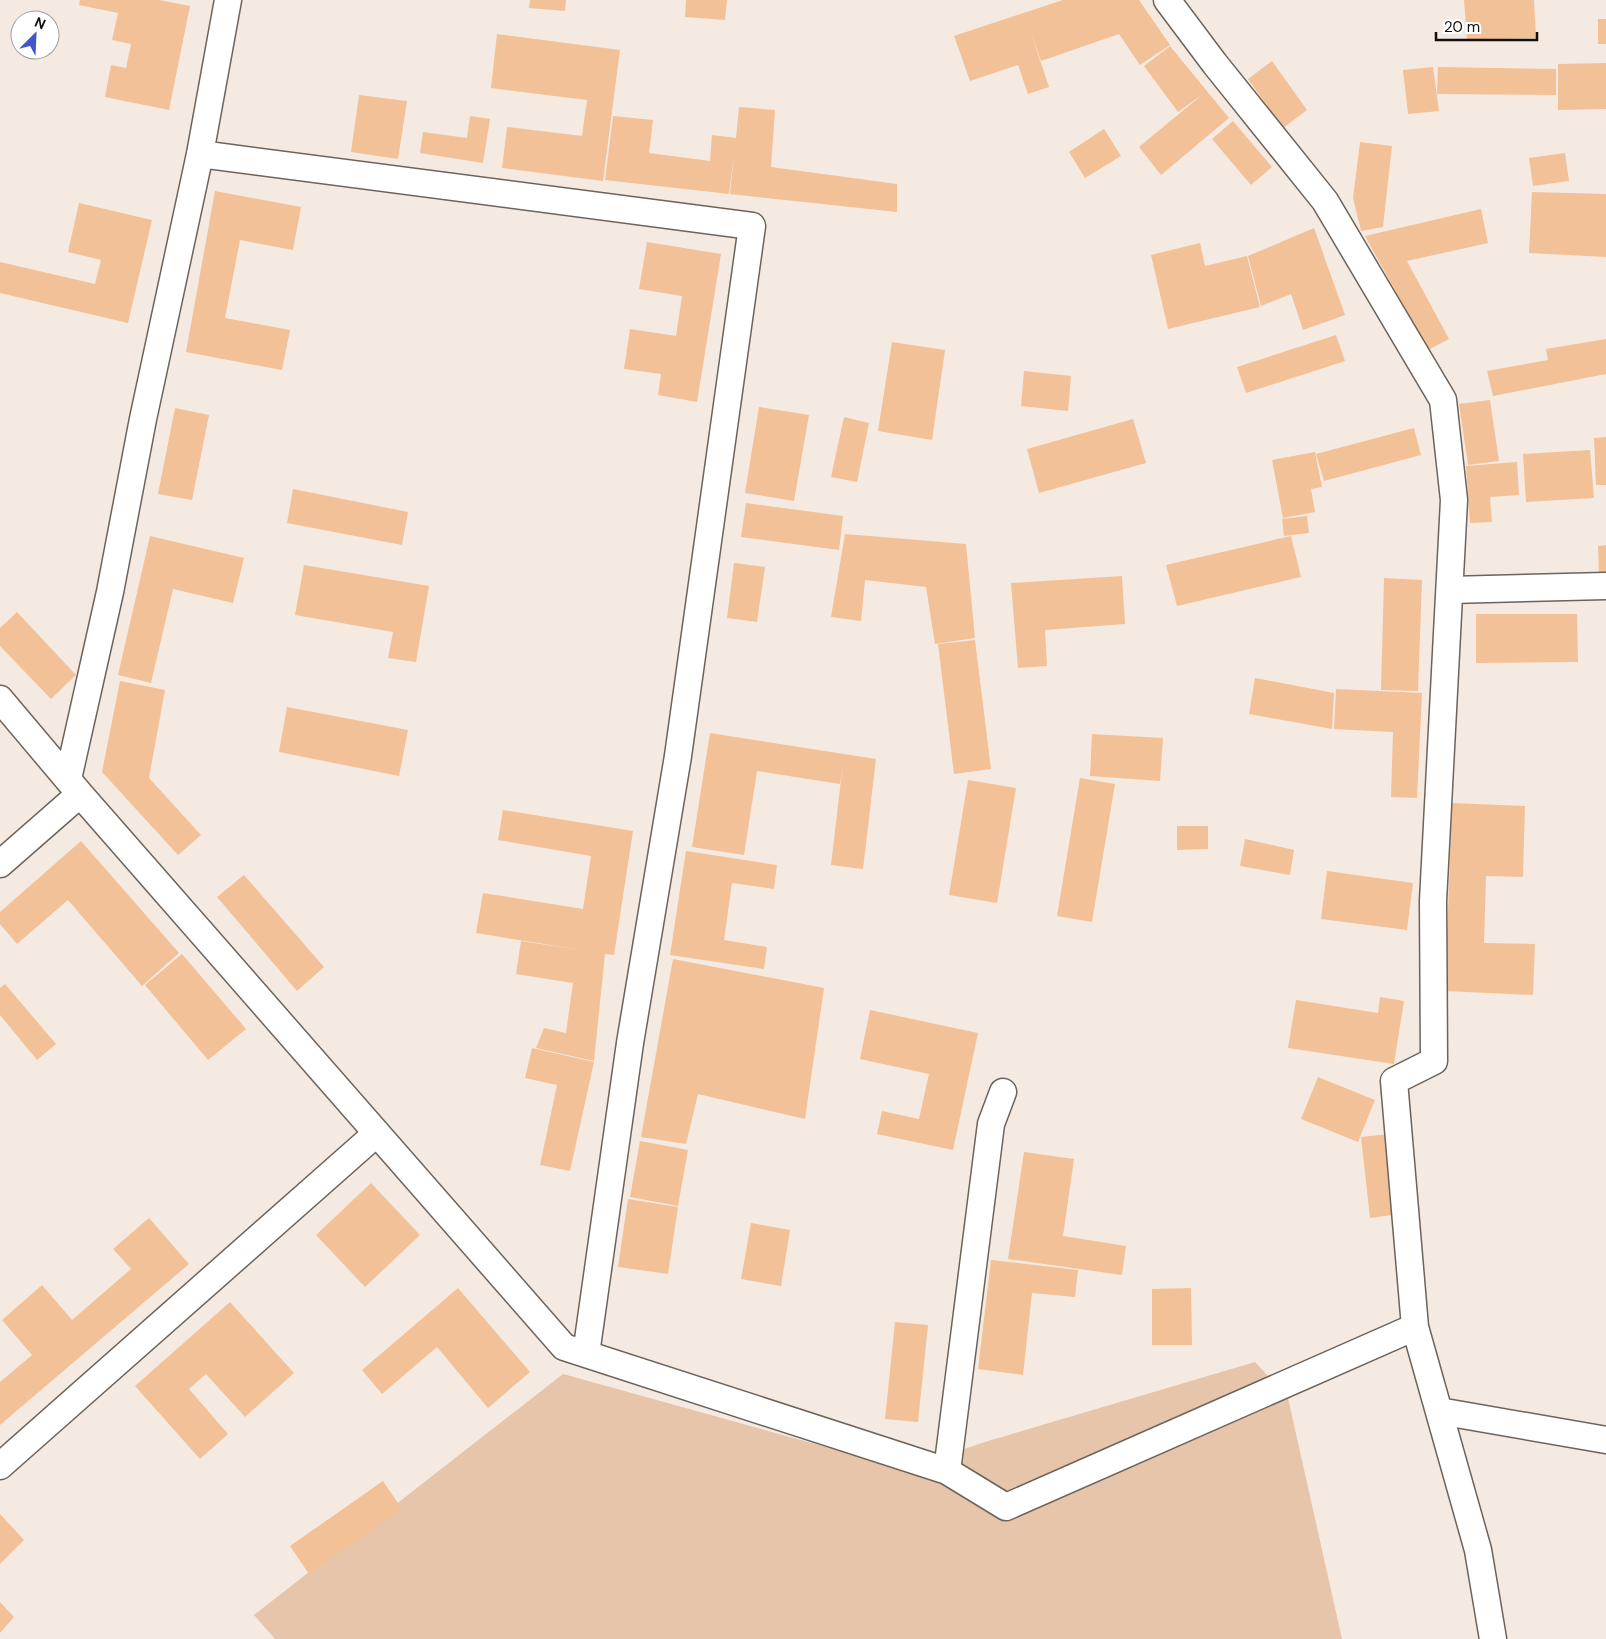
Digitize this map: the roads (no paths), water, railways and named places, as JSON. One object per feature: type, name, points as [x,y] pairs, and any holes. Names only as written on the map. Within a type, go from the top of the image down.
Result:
[{"type":"street","points":[[0,864],[74,786],[143,419],[200,154],[228,0]]},
{"type":"street","points":[[1167,0],[1215,64],[1325,201],[1443,400],[1454,500],[1433,902],[1434,1061],[1394,1081],[1415,1327],[1478,1550],[1492,1639]]},
{"type":"street","points":[[200,154],[752,226],[678,756],[630,1043],[586,1354]]},
{"type":"street","points":[[1450,590],[1606,586]]},
{"type":"street","points":[[0,699],[564,1347],[947,1471],[1006,1507],[1415,1327]]},
{"type":"street","points":[[947,1471],[991,1124],[1003,1092]]},
{"type":"street","points":[[0,1466],[378,1134]]},
{"type":"street","points":[[1439,1411],[1606,1440]]}]
